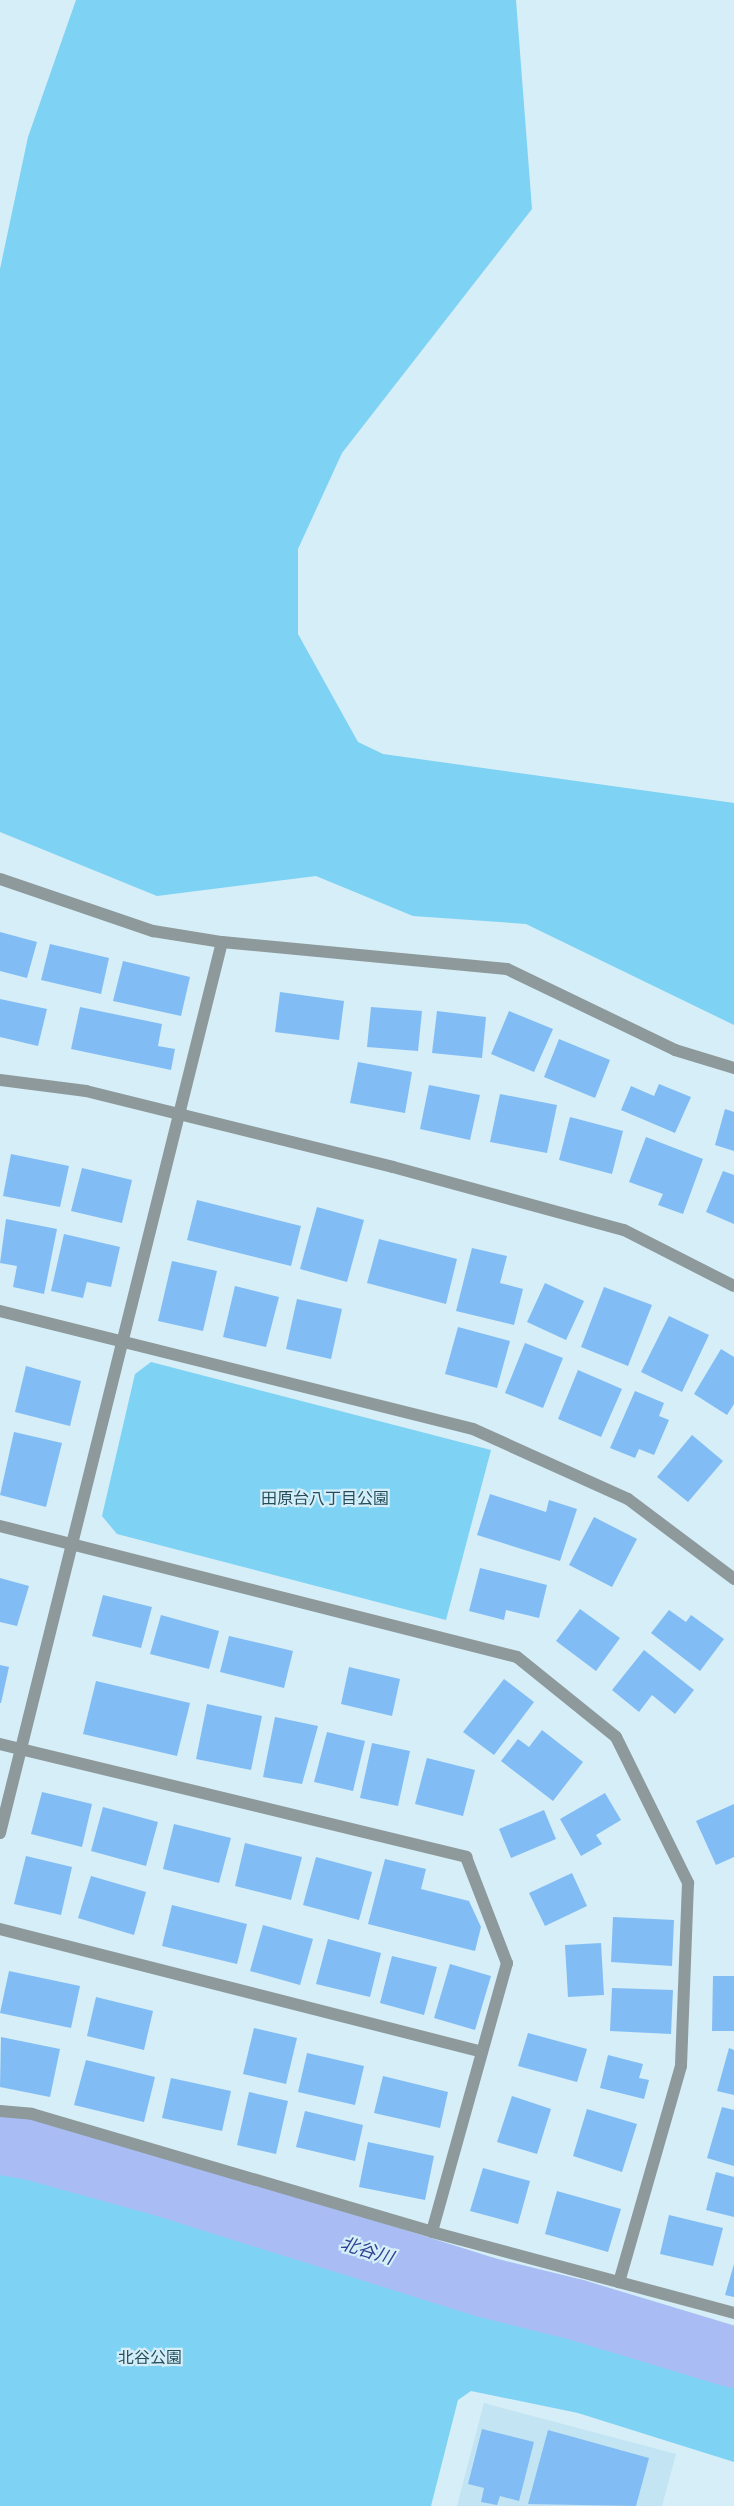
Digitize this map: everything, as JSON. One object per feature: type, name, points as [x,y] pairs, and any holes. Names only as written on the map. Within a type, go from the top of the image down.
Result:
[{"type":"street","points":[[0,879],[153,931],[222,942],[507,969],[674,1050],[734,1068]]},
{"type":"street","points":[[0,1833],[177,1115],[222,942]]},
{"type":"street","points":[[0,1080],[86,1091],[177,1115],[394,1167],[624,1230],[734,1286]]},
{"type":"street","points":[[0,1311],[473,1430],[628,1499],[734,1579]]},
{"type":"street","points":[[0,1526],[517,1657],[616,1737],[688,1883],[682,2066],[619,2282]]},
{"type":"street","points":[[0,1744],[466,1857],[507,1963],[432,2232]]},
{"type":"street","points":[[0,1929],[482,2052]]},
{"type":"street","points":[[0,2111],[32,2114],[432,2232],[734,2313]]},
{"type":"shaded area","points":[[484,2403],[676,2454],[662,2506],[457,2506]]},
{"type":"green space","points":[[76,0],[516,0],[532,209],[342,453],[298,549],[298,634],[358,742],[383,754],[734,803],[734,1025],[526,924],[413,916],[316,876],[157,896],[0,832],[0,269],[28,137]]},
{"type":"green space","name":"田原台八丁目公園","points":[[151,1362],[491,1450],[446,1620],[117,1534],[102,1516],[135,1374]]},
{"type":"green space","name":"北谷公園","points":[[0,2161],[19,2162],[596,2338],[734,2375],[734,2462],[578,2413],[471,2391],[458,2400],[431,2506],[0,2506]]},
{"type":"building","points":[[0,932],[37,942],[27,978],[0,971]]},
{"type":"building","points":[[50,944],[109,958],[101,994],[41,980]]},
{"type":"building","points":[[123,961],[190,977],[181,1016],[113,1001]]},
{"type":"building","points":[[280,992],[344,1001],[339,1040],[275,1032]]},
{"type":"building","points":[[0,999],[47,1009],[38,1046],[0,1037]]},
{"type":"building","points":[[80,1007],[162,1024],[158,1046],[175,1049],[171,1070],[71,1049]]},
{"type":"building","points":[[371,1007],[422,1011],[418,1051],[367,1047]]},
{"type":"building","points":[[437,1011],[486,1017],[482,1058],[432,1053]]},
{"type":"building","points":[[509,1011],[553,1029],[534,1072],[491,1054]]},
{"type":"building","points":[[559,1039],[610,1060],[595,1098],[544,1077]]},
{"type":"building","points":[[358,1062],[412,1072],[405,1113],[350,1103]]},
{"type":"building","points":[[659,1084],[691,1097],[675,1133],[621,1110],[631,1086],[654,1096]]},
{"type":"building","points":[[429,1085],[480,1095],[470,1140],[420,1129]]},
{"type":"building","points":[[500,1094],[557,1105],[547,1153],[490,1142]]},
{"type":"building","points":[[725,1109],[734,1112],[734,1151],[715,1145]]},
{"type":"building","points":[[570,1117],[623,1131],[612,1174],[559,1160]]},
{"type":"building","points":[[646,1137],[703,1159],[683,1214],[658,1205],[663,1194],[629,1182]]},
{"type":"building","points":[[11,1154],[69,1166],[60,1207],[3,1196]]},
{"type":"building","points":[[82,1168],[132,1180],[122,1223],[71,1211]]},
{"type":"building","points":[[723,1171],[734,1175],[734,1224],[706,1212]]},
{"type":"building","points":[[197,1200],[301,1226],[291,1266],[187,1240]]},
{"type":"building","points":[[317,1207],[364,1220],[347,1282],[300,1269]]},
{"type":"building","points":[[6,1219],[57,1229],[44,1294],[13,1287],[17,1266],[0,1263]]},
{"type":"building","points":[[64,1234],[120,1247],[111,1287],[87,1282],[83,1298],[51,1291]]},
{"type":"building","points":[[379,1239],[457,1259],[446,1304],[367,1283]]},
{"type":"building","points":[[472,1248],[507,1256],[500,1283],[523,1289],[514,1325],[456,1311]]},
{"type":"building","points":[[172,1261],[217,1271],[203,1331],[158,1321]]},
{"type":"building","points":[[545,1283],[584,1301],[566,1340],[527,1322]]},
{"type":"building","points":[[235,1286],[279,1297],[266,1347],[223,1337]]},
{"type":"building","points":[[604,1287],[652,1305],[628,1366],[581,1347]]},
{"type":"building","points":[[297,1299],[342,1309],[331,1359],[286,1349]]},
{"type":"building","points":[[669,1316],[709,1335],[682,1392],[641,1372]]},
{"type":"building","points":[[458,1327],[510,1341],[497,1388],[445,1374]]},
{"type":"building","points":[[525,1343],[563,1358],[543,1408],[505,1393]]},
{"type":"building","points":[[721,1349],[734,1357],[734,1404],[727,1415],[694,1394]]},
{"type":"building","points":[[26,1366],[81,1381],[70,1426],[15,1412]]},
{"type":"building","points":[[578,1370],[622,1389],[601,1437],[558,1419]]},
{"type":"building","points":[[635,1391],[664,1403],[659,1416],[669,1420],[654,1455],[639,1449],[635,1458],[610,1448]]},
{"type":"building","points":[[14,1432],[62,1443],[46,1507],[0,1495]]},
{"type":"building","points":[[692,1435],[723,1461],[688,1502],[657,1477]]},
{"type":"building","points":[[490,1494],[546,1512],[549,1500],[577,1509],[560,1561],[477,1535]]},
{"type":"building","points":[[594,1517],[637,1539],[612,1587],[569,1565]]},
{"type":"building","points":[[480,1568],[547,1585],[539,1618],[506,1610],[504,1620],[469,1611]]},
{"type":"building","points":[[0,1578],[29,1586],[17,1626],[0,1622]]},
{"type":"building","points":[[103,1595],[152,1607],[141,1648],[92,1636]]},
{"type":"building","points":[[580,1609],[620,1638],[596,1671],[556,1641]]},
{"type":"building","points":[[669,1610],[686,1622],[691,1615],[724,1639],[700,1671],[651,1633]]},
{"type":"building","points":[[161,1615],[219,1631],[209,1669],[150,1654]]},
{"type":"building","points":[[229,1636],[293,1651],[284,1688],[220,1672]]},
{"type":"building","points":[[644,1650],[694,1690],[675,1714],[652,1695],[639,1712],[612,1690]]},
{"type":"building","points":[[0,1665],[9,1667],[1,1703],[0,1703]]},
{"type":"building","points":[[349,1667],[400,1679],[392,1716],[341,1704]]},
{"type":"building","points":[[504,1679],[534,1702],[494,1755],[463,1732]]},
{"type":"building","points":[[96,1681],[190,1703],[177,1756],[83,1734]]},
{"type":"building","points":[[207,1704],[262,1716],[251,1770],[196,1759]]},
{"type":"building","points":[[275,1717],[318,1726],[302,1784],[263,1777]]},
{"type":"building","points":[[542,1730],[583,1762],[553,1801],[501,1761],[518,1739],[529,1747]]},
{"type":"building","points":[[327,1732],[365,1741],[353,1791],[314,1782]]},
{"type":"building","points":[[372,1743],[410,1751],[398,1806],[360,1798]]},
{"type":"building","points":[[427,1758],[475,1770],[463,1816],[415,1804]]},
{"type":"building","points":[[42,1792],[92,1804],[82,1847],[31,1834]]},
{"type":"building","points":[[605,1793],[621,1820],[596,1835],[602,1844],[581,1856],[560,1819]]},
{"type":"building","points":[[734,1804],[734,1857],[716,1865],[696,1821]]},
{"type":"building","points":[[103,1807],[158,1822],[146,1866],[91,1851]]},
{"type":"building","points":[[544,1810],[556,1839],[511,1858],[499,1829]]},
{"type":"building","points":[[174,1824],[231,1838],[219,1883],[163,1869]]},
{"type":"building","points":[[245,1843],[302,1857],[291,1900],[235,1886]]},
{"type":"building","points":[[26,1856],[72,1867],[61,1915],[14,1904]]},
{"type":"building","points":[[316,1857],[372,1872],[359,1920],[303,1905]]},
{"type":"building","points":[[385,1859],[426,1869],[421,1889],[469,1901],[481,1927],[475,1951],[368,1924]]},
{"type":"building","points":[[572,1873],[587,1906],[545,1926],[529,1893]]},
{"type":"building","points":[[91,1876],[146,1892],[134,1935],[78,1918]]},
{"type":"building","points":[[172,1905],[247,1924],[237,1964],[162,1946]]},
{"type":"building","points":[[613,1917],[674,1920],[672,1966],[611,1962]]},
{"type":"building","points":[[263,1925],[313,1939],[300,1985],[250,1971]]},
{"type":"building","points":[[328,1939],[381,1953],[370,1997],[316,1984]]},
{"type":"building","points":[[601,1943],[604,1995],[568,1997],[565,1945]]},
{"type":"building","points":[[392,1956],[437,1967],[424,2015],[380,2003]]},
{"type":"building","points":[[450,1964],[491,1976],[475,2030],[434,2018]]},
{"type":"building","points":[[9,1971],[80,1986],[71,2028],[0,2013]]},
{"type":"building","points":[[713,1976],[734,1976],[734,2031],[712,2031]]},
{"type":"building","points":[[612,1988],[673,1990],[671,2034],[610,2031]]},
{"type":"building","points":[[96,1997],[153,2011],[144,2050],[87,2036]]},
{"type":"building","points":[[254,2028],[297,2038],[286,2084],[243,2074]]},
{"type":"building","points":[[528,2033],[587,2049],[577,2082],[518,2066]]},
{"type":"building","points":[[1,2037],[60,2049],[50,2097],[0,2087]]},
{"type":"building","points":[[729,2048],[734,2050],[734,2095],[717,2091]]},
{"type":"building","points":[[307,2053],[364,2066],[355,2105],[298,2092]]},
{"type":"building","points":[[608,2055],[643,2064],[639,2078],[649,2080],[644,2099],[600,2088]]},
{"type":"building","points":[[86,2060],[155,2077],[144,2122],[74,2105]]},
{"type":"building","points":[[383,2076],[448,2092],[440,2128],[374,2113]]},
{"type":"building","points":[[171,2078],[231,2091],[222,2131],[162,2118]]},
{"type":"building","points":[[249,2092],[288,2101],[276,2154],[237,2145]]},
{"type":"building","points":[[512,2096],[551,2109],[537,2154],[497,2142]]},
{"type":"building","points":[[722,2107],[734,2110],[734,2166],[707,2158]]},
{"type":"building","points":[[587,2109],[637,2124],[622,2172],[573,2156]]},
{"type":"building","points":[[305,2111],[363,2125],[355,2161],[296,2147]]},
{"type":"building","points":[[368,2142],[434,2156],[425,2200],[359,2187]]},
{"type":"building","points":[[483,2168],[530,2181],[518,2224],[470,2211]]},
{"type":"building","points":[[716,2172],[734,2177],[734,2217],[706,2210]]},
{"type":"building","points":[[557,2191],[621,2209],[608,2252],[545,2234]]},
{"type":"building","points":[[669,2215],[723,2228],[713,2266],[660,2254]]},
{"type":"building","points":[[734,2264],[734,2297],[725,2295]]},
{"type":"building","points":[[482,2429],[534,2442],[519,2501],[500,2496],[497,2505],[481,2502],[484,2488],[468,2484]]},
{"type":"building","points":[[548,2430],[649,2458],[636,2506],[528,2504]]},
{"type":"waterway","name":"北谷川","points":[[0,2144],[31,2149],[164,2186],[486,2287],[575,2309],[734,2357]]}]
